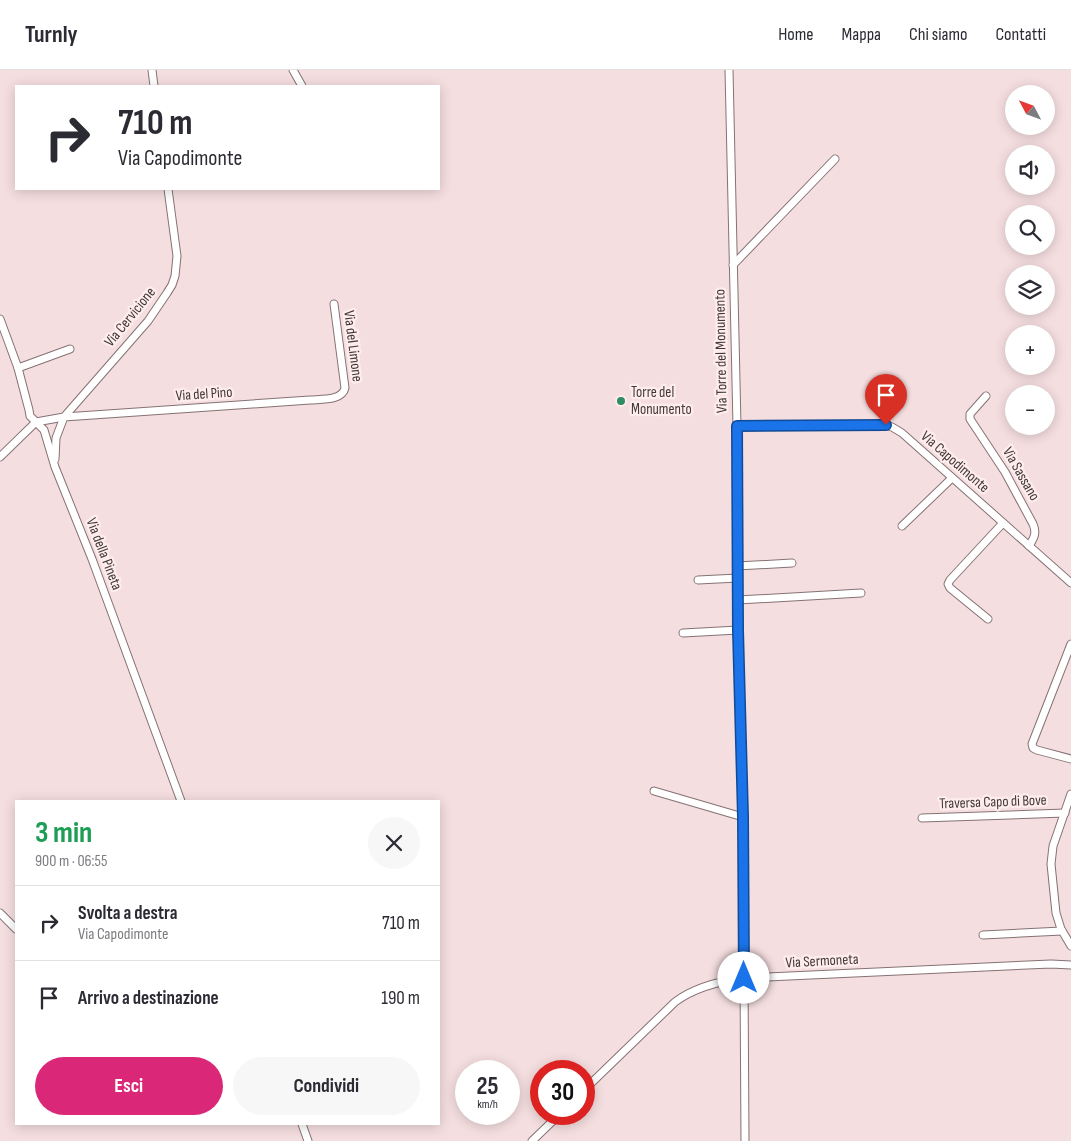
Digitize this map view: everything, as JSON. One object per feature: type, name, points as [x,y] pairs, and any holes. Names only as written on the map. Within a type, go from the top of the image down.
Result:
[{"type":"street","points":[[152,70],[154,85]]},
{"type":"street","points":[[293,70],[301,85]]},
{"type":"street","name":"Via Torre del Monumento","points":[[729,70],[743,817],[745,1141]]},
{"type":"street","points":[[733,265],[835,159]]},
{"type":"street","name":"Via Cervicione","points":[[55,467],[55,444],[64,417],[152,315],[172,284],[176,274],[177,252],[168,190]]},
{"type":"street","name":"Via del Limone","points":[[334,304],[344,392]]},
{"type":"street","name":"Via della Pineta","points":[[0,319],[18,368],[30,416],[44,430],[55,467],[92,560],[181,800]]},
{"type":"street","points":[[18,368],[70,349]]},
{"type":"street","name":"Via del Pino","points":[[64,417],[310,400],[336,397],[344,392]]},
{"type":"street","name":"Via Sassano","points":[[986,396],[970,414],[970,419],[1009,479],[1033,524],[1035,534],[1029,546]]},
{"type":"street","points":[[0,457],[36,422],[64,417]]},
{"type":"street","name":"Via Capodimonte","points":[[737,426],[890,426],[898,430],[1071,584]]},
{"type":"street","points":[[902,526],[952,478]]},
{"type":"street","points":[[988,619],[950,588],[948,584],[1003,523]]},
{"type":"street","points":[[738,566],[792,563]]},
{"type":"street","points":[[698,580],[738,578]]},
{"type":"street","points":[[738,600],[861,593]]},
{"type":"street","points":[[683,633],[738,630]]},
{"type":"street","points":[[1071,644],[1032,744],[1035,749],[1071,759]]},
{"type":"street","points":[[654,791],[743,817]]},
{"type":"street","points":[[1071,794],[1053,846],[1051,864],[1056,913],[1062,931],[1071,946]]},
{"type":"street","name":"Traversa Capo di Bove","points":[[922,818],[1065,813]]},
{"type":"street","points":[[0,912],[15,928]]},
{"type":"street","points":[[983,935],[1062,931]]},
{"type":"street","name":"Via Sermoneta","points":[[595,1079],[661,1014],[679,999],[706,986],[744,978],[1051,964],[1071,965]]},
{"type":"street","points":[[302,1125],[308,1141]]},
{"type":"street","points":[[532,1141],[549,1125]]},
{"type":"place","name":"Torre del Monumento","points":[[621,401]]},
{"type":"route","points":[[744,978],[743,817],[738,630],[737,426],[886,425]]}]
